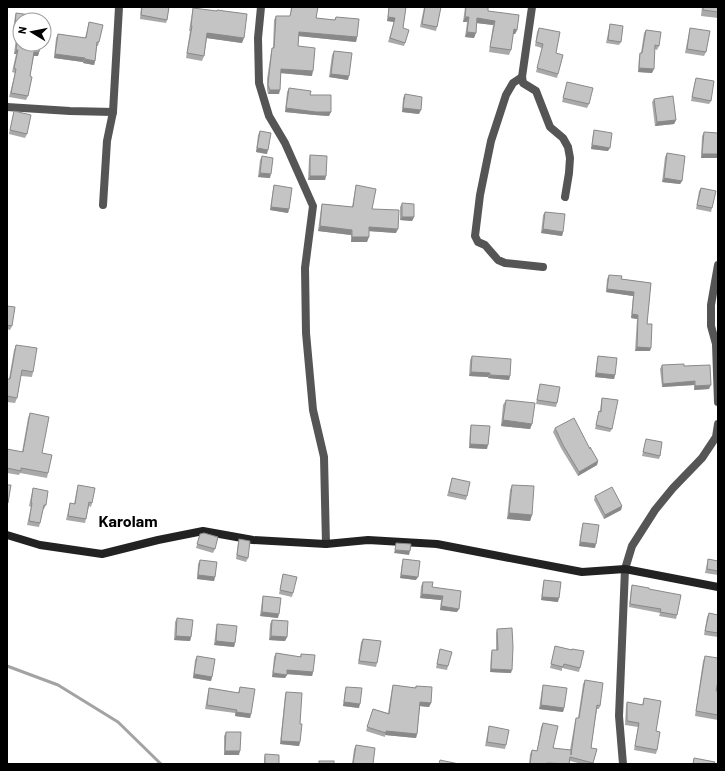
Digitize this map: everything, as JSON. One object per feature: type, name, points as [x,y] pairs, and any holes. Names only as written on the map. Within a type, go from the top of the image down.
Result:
[{"type":"main road","points":[[7,536],[40,545],[102,554],[158,540],[203,531],[253,540],[326,544],[368,540],[437,544],[582,572],[625,569],[718,587]]},
{"type":"street","points":[[103,205],[107,141],[113,112],[119,7]]},
{"type":"street","points":[[261,7],[258,38],[259,83],[269,116],[285,143],[313,206],[305,268],[306,333],[313,410],[324,457],[326,544]]},
{"type":"street","points":[[532,7],[522,77],[523,83],[536,91],[550,127],[563,138],[568,147],[570,158],[565,197]]},
{"type":"street","points":[[522,77],[513,83],[506,95],[491,140],[480,195],[475,236],[478,242],[485,246],[498,260],[505,263],[543,267]]},
{"type":"street","points":[[7,107],[113,112]]},
{"type":"street","points":[[718,265],[711,305],[711,326],[716,344],[718,402]]},
{"type":"street","points":[[623,764],[619,716],[625,569],[632,546],[655,510],[673,488],[702,458],[716,437],[718,424]]},
{"type":"building","points":[[142,7],[169,7],[167,20],[141,15]]},
{"type":"building","points":[[292,7],[318,7],[316,18],[335,20],[336,17],[359,19],[357,37],[299,32],[298,46],[315,48],[313,71],[281,69],[280,90],[270,90],[268,85],[272,48],[274,48],[276,16],[290,16]]},
{"type":"building","points":[[389,7],[406,7],[403,28],[409,30],[405,43],[390,38],[395,18],[388,17]]},
{"type":"building","points":[[425,7],[441,7],[437,27],[422,24]]},
{"type":"building","points":[[466,7],[488,7],[488,11],[519,15],[517,30],[514,29],[511,50],[490,47],[495,21],[477,18],[476,33],[467,32],[469,17],[465,17]]},
{"type":"building","points":[[703,7],[718,7],[718,12],[703,10]]},
{"type":"building","points":[[193,8],[247,14],[244,38],[207,33],[204,56],[187,53],[192,26]]},
{"type":"building","points":[[89,22],[103,25],[99,42],[97,42],[95,61],[85,58],[55,54],[58,34],[86,38]]},
{"type":"building","points":[[610,24],[623,26],[621,42],[608,40]]},
{"type":"building","points":[[539,28],[560,32],[556,53],[563,55],[558,74],[537,68],[543,44],[536,42]]},
{"type":"building","points":[[690,28],[710,31],[706,52],[687,49]]},
{"type":"building","points":[[646,30],[661,32],[659,46],[655,45],[654,69],[639,68],[640,53],[642,53]]},
{"type":"building","points":[[334,51],[352,53],[349,76],[331,74]]},
{"type":"building","points":[[18,52],[34,52],[30,76],[32,77],[28,96],[11,93],[16,69],[14,68]]},
{"type":"building","points":[[696,78],[714,81],[711,101],[692,97]]},
{"type":"building","points":[[567,82],[593,88],[589,104],[563,98]]},
{"type":"building","points":[[289,88],[311,91],[310,95],[331,95],[331,112],[316,112],[286,108]]},
{"type":"building","points":[[405,94],[422,97],[421,110],[403,108]]},
{"type":"building","points":[[673,96],[676,120],[657,122],[654,99]]},
{"type":"building","points":[[14,111],[31,115],[27,134],[10,130]]},
{"type":"building","points":[[594,130],[612,133],[610,148],[592,145]]},
{"type":"building","points":[[260,131],[271,133],[268,150],[257,148]]},
{"type":"building","points":[[704,132],[718,133],[718,154],[702,154]]},
{"type":"building","points":[[667,153],[685,156],[682,181],[664,178]]},
{"type":"building","points":[[310,155],[327,156],[326,176],[310,176]]},
{"type":"building","points":[[262,156],[273,158],[271,174],[260,173]]},
{"type":"building","points":[[274,185],[292,188],[289,209],[271,207]]},
{"type":"building","points":[[356,185],[376,189],[372,209],[399,210],[398,229],[369,227],[369,237],[352,237],[352,230],[320,226],[322,204],[353,207]]},
{"type":"building","points":[[701,188],[716,191],[712,208],[697,205]]},
{"type":"building","points":[[402,203],[414,204],[414,217],[402,217]]},
{"type":"building","points":[[545,212],[565,214],[563,232],[543,229]]},
{"type":"building","points":[[609,275],[622,276],[621,279],[651,283],[647,324],[652,324],[651,348],[637,347],[638,315],[632,314],[634,292],[607,289]]},
{"type":"building","points":[[7,306],[15,307],[12,326],[7,325]]},
{"type":"building","points":[[16,345],[37,348],[33,372],[22,370],[17,398],[7,396],[7,379],[10,379]]},
{"type":"building","points":[[472,356],[511,359],[510,376],[471,372]]},
{"type":"building","points":[[598,356],[617,358],[615,375],[596,373]]},
{"type":"building","points":[[684,364],[684,366],[710,365],[711,385],[695,386],[695,381],[663,384],[662,365]]},
{"type":"building","points":[[540,384],[560,387],[557,403],[537,400]]},
{"type":"building","points":[[602,398],[618,400],[612,429],[596,425],[599,411],[601,412]]},
{"type":"building","points":[[506,400],[535,403],[532,424],[503,420]]},
{"type":"building","points":[[30,413],[49,417],[42,453],[52,455],[48,473],[21,468],[21,471],[7,468],[7,449],[23,452]]},
{"type":"building","points":[[574,418],[598,461],[579,472],[555,428]]},
{"type":"building","points":[[471,425],[490,426],[488,445],[470,444]]},
{"type":"building","points":[[646,439],[662,442],[660,456],[643,452]]},
{"type":"building","points":[[452,478],[470,482],[467,496],[449,492]]},
{"type":"building","points":[[7,485],[11,485],[8,503],[7,502]]},
{"type":"building","points":[[78,485],[95,488],[92,503],[89,502],[86,519],[68,516],[70,503],[75,504]]},
{"type":"building","points":[[512,485],[534,486],[532,515],[509,513]]},
{"type":"building","points":[[612,487],[622,506],[605,515],[595,496]]},
{"type":"building","points":[[33,488],[48,491],[46,505],[44,505],[40,523],[29,521]]},
{"type":"building","points":[[583,523],[599,525],[596,544],[580,542]]},
{"type":"building","points":[[204,533],[218,537],[215,549],[197,544],[200,534]]},
{"type":"building","points":[[239,539],[250,541],[248,558],[237,555]]},
{"type":"building","points":[[396,543],[411,544],[410,551],[395,550]]},
{"type":"building","points":[[403,559],[420,561],[418,577],[401,575]]},
{"type":"building","points":[[708,559],[718,561],[718,571],[707,569]]},
{"type":"building","points":[[200,560],[217,562],[215,577],[198,575]]},
{"type":"building","points":[[283,574],[297,577],[293,593],[280,590]]},
{"type":"building","points":[[544,580],[561,582],[559,598],[542,597]]},
{"type":"building","points":[[423,582],[433,582],[432,587],[461,591],[459,609],[441,606],[443,596],[422,594]]},
{"type":"building","points":[[632,585],[681,595],[677,615],[660,612],[661,609],[630,604]]},
{"type":"building","points":[[263,596],[281,598],[279,614],[262,612]]},
{"type":"building","points":[[709,613],[718,615],[718,633],[705,631]]},
{"type":"building","points":[[177,618],[193,620],[191,637],[176,636]]},
{"type":"building","points":[[272,620],[288,621],[287,637],[271,636]]},
{"type":"building","points":[[217,624],[237,626],[235,643],[216,641]]},
{"type":"building","points":[[512,628],[512,670],[491,669],[492,650],[498,650],[497,629]]},
{"type":"building","points":[[363,639],[381,641],[377,663],[359,661]]},
{"type":"building","points":[[555,646],[584,651],[580,668],[564,664],[563,667],[551,664]]},
{"type":"building","points":[[440,649],[452,652],[448,666],[437,664]]},
{"type":"building","points":[[276,653],[301,657],[301,654],[315,655],[313,672],[287,670],[287,675],[273,673]]},
{"type":"building","points":[[197,656],[215,659],[212,677],[194,674]]},
{"type":"building","points":[[705,656],[718,658],[718,681],[716,691],[718,691],[718,715],[696,711]]},
{"type":"building","points":[[585,680],[603,683],[600,706],[597,705],[591,748],[597,749],[593,763],[570,757],[569,764],[530,764],[532,750],[537,751],[543,723],[558,726],[553,748],[571,750],[571,755],[576,718],[579,718]]},
{"type":"building","points":[[393,685],[416,688],[416,686],[432,687],[431,703],[420,702],[417,734],[386,731],[386,733],[367,727],[373,709],[389,714]]},
{"type":"building","points":[[543,685],[567,688],[564,708],[541,705]]},
{"type":"building","points":[[240,687],[255,689],[251,714],[207,705],[209,688],[239,693]]},
{"type":"building","points":[[346,687],[362,688],[360,704],[344,702]]},
{"type":"building","points":[[286,692],[302,693],[300,724],[302,724],[300,742],[281,741]]},
{"type":"building","points":[[644,698],[661,701],[656,731],[660,732],[657,750],[635,746],[639,723],[627,721],[627,702],[643,705]]},
{"type":"building","points":[[489,726],[509,730],[506,745],[487,742]]},
{"type":"building","points":[[226,732],[241,732],[240,751],[225,751]]},
{"type":"building","points":[[356,745],[375,748],[373,764],[353,764]]},
{"type":"building","points":[[265,754],[279,755],[279,764],[265,764]]},
{"type":"building","points":[[694,758],[715,762],[714,764],[693,764]]},
{"type":"building","points":[[440,760],[459,764],[439,764]]},
{"type":"building","points":[[319,761],[334,761],[334,764],[319,764]]},
{"type":"waterway","points":[[7,666],[58,685],[118,722],[161,764]]},
{"type":"district","name":"Karolam","points":[[128,520]]}]
